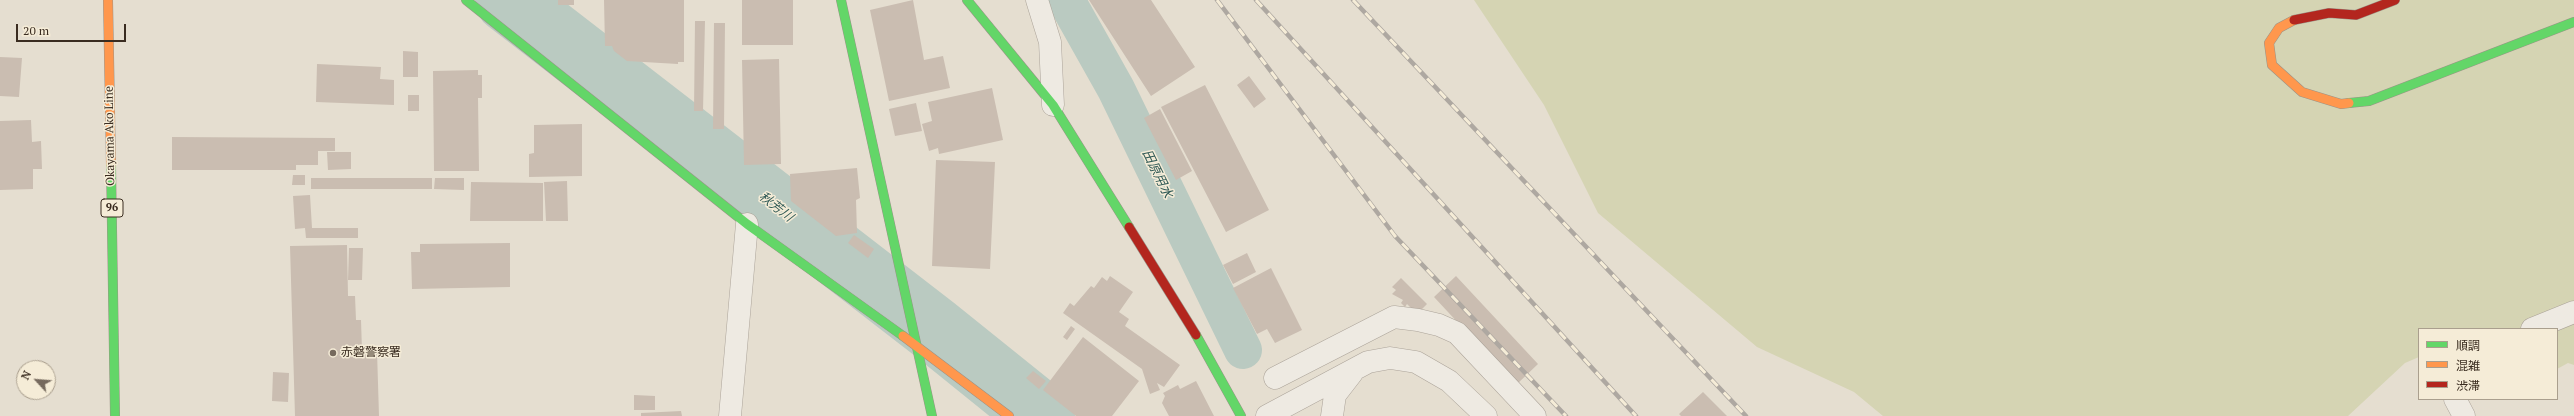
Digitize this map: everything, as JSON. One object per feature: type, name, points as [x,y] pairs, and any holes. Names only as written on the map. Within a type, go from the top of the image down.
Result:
[{"type":"street","name":"Okayama Ako Line","points":[[108,0],[115,416]]},
{"type":"street","points":[[466,0],[747,224],[916,345],[1009,416]]},
{"type":"street","points":[[841,0],[932,416]]},
{"type":"street","points":[[967,0],[1053,105],[1191,327],[1241,416]]},
{"type":"street","points":[[1037,0],[1050,42],[1053,105]]},
{"type":"street","points":[[2395,0],[2356,15],[2329,13],[2299,17],[2279,28],[2269,43],[2272,64],[2302,92],[2341,104],[2369,101],[2574,22]]},
{"type":"street","points":[[730,416],[747,224]]},
{"type":"street","points":[[2534,328],[2574,312]]},
{"type":"street","points":[[1275,378],[1394,317],[1418,320],[1439,325],[1457,333],[1535,416]]},
{"type":"street","points":[[1267,416],[1368,362],[1390,358],[1416,362],[1449,381],[1486,416]]},
{"type":"street","points":[[1332,416],[1335,395],[1356,368]]},
{"type":"street","points":[[2456,400],[2464,416]]},
{"type":"green space","points":[[1474,0],[2574,0],[2574,365],[2568,363],[2558,368],[2558,328],[2418,328],[2418,357],[2405,363],[2348,416],[1883,416],[1854,392],[1757,347],[1598,213],[1544,105]]},
{"type":"building","points":[[558,0],[574,0],[574,5],[558,5]]},
{"type":"building","points":[[604,0],[684,0],[684,62],[678,62],[678,64],[627,61],[614,51],[612,46],[605,46]]},
{"type":"building","points":[[742,0],[793,0],[793,45],[742,45]]},
{"type":"building","points":[[913,0],[924,60],[943,56],[950,88],[889,101],[870,10]]},
{"type":"building","points":[[1089,0],[1151,0],[1195,67],[1151,96]]},
{"type":"building","points":[[695,21],[705,21],[703,111],[694,111]]},
{"type":"building","points":[[714,23],[725,23],[724,129],[713,129]]},
{"type":"building","points":[[403,51],[418,52],[418,77],[403,77]]},
{"type":"building","points":[[0,57],[22,58],[19,97],[0,96]]},
{"type":"building","points":[[779,59],[781,164],[744,165],[742,60]]},
{"type":"building","points":[[317,64],[381,67],[380,79],[394,80],[394,105],[316,102]]},
{"type":"building","points":[[478,70],[478,75],[482,75],[482,98],[478,98],[479,171],[434,171],[433,71]]},
{"type":"building","points":[[1249,76],[1266,99],[1254,108],[1237,85]]},
{"type":"building","points":[[1205,85],[1269,210],[1226,232],[1161,107]]},
{"type":"building","points":[[992,88],[1003,140],[939,154],[938,148],[929,151],[922,124],[932,121],[928,102]]},
{"type":"building","points":[[408,95],[419,95],[419,111],[408,111]]},
{"type":"building","points":[[916,103],[922,131],[895,136],[889,109]]},
{"type":"building","points":[[1160,109],[1192,171],[1176,180],[1144,118]]},
{"type":"building","points":[[31,120],[32,142],[41,141],[42,169],[33,169],[33,189],[0,190],[0,121]]},
{"type":"building","points":[[582,124],[582,176],[529,177],[529,154],[534,153],[534,125]]},
{"type":"building","points":[[172,137],[335,138],[335,151],[318,151],[318,165],[296,165],[296,170],[172,170]]},
{"type":"building","points":[[327,152],[351,152],[351,169],[328,170]]},
{"type":"building","points":[[936,160],[995,162],[990,269],[932,266]]},
{"type":"building","points":[[857,168],[860,198],[856,200],[857,233],[836,236],[791,201],[790,174]]},
{"type":"building","points":[[293,175],[305,175],[305,185],[292,185]]},
{"type":"building","points":[[311,178],[432,178],[432,189],[311,189]]},
{"type":"building","points":[[435,178],[464,178],[464,190],[434,189]]},
{"type":"building","points":[[567,181],[568,221],[546,221],[544,182]]},
{"type":"building","points":[[471,182],[543,183],[543,221],[470,221]]},
{"type":"building","points":[[310,195],[312,228],[358,228],[358,238],[306,238],[305,228],[295,229],[293,196]]},
{"type":"building","points":[[854,235],[874,249],[868,258],[848,243]]},
{"type":"building","points":[[510,243],[510,287],[412,289],[411,252],[420,252],[420,244]]},
{"type":"building","name":"赤磐警察署","points":[[347,245],[348,296],[355,296],[356,320],[361,320],[362,351],[377,351],[379,416],[295,416],[290,246]]},
{"type":"building","points":[[349,248],[363,248],[362,280],[348,280]]},
{"type":"building","points":[[1247,253],[1256,272],[1233,284],[1223,265]]},
{"type":"building","points":[[1271,268],[1302,330],[1275,343],[1267,329],[1257,334],[1233,288]]},
{"type":"building","points":[[1110,276],[1133,292],[1119,312],[1129,319],[1125,326],[1180,365],[1164,387],[1157,383],[1160,390],[1150,394],[1142,369],[1063,313],[1070,303],[1074,306],[1091,286],[1094,288],[1102,277],[1107,281]]},
{"type":"building","points":[[1456,276],[1538,364],[1516,385],[1434,297]]},
{"type":"building","points":[[1401,278],[1427,304],[1418,313],[1410,310],[1411,308],[1407,304],[1405,307],[1401,303],[1403,300],[1392,294],[1396,290],[1392,287]]},
{"type":"building","points":[[1071,326],[1075,329],[1067,340],[1063,337]]},
{"type":"building","points":[[1083,337],[1139,381],[1112,416],[1076,416],[1043,390]]},
{"type":"building","points":[[1033,371],[1046,381],[1039,389],[1026,378]]},
{"type":"building","points":[[273,372],[289,373],[288,402],[272,401]]},
{"type":"building","points":[[1196,381],[1214,416],[1169,416],[1162,403],[1165,396],[1163,393],[1178,385],[1180,389]]},
{"type":"building","points":[[1703,392],[1727,416],[1681,416],[1679,414]]},
{"type":"building","points":[[634,395],[655,396],[655,410],[634,410]]},
{"type":"building","points":[[681,411],[682,416],[641,416],[641,413]]},
{"type":"waterway","name":"秋芳川","points":[[508,0],[934,329],[1042,416]]},
{"type":"waterway","name":"田原用水","points":[[1066,0],[1116,89],[1243,350]]},
{"type":"railway","points":[[1217,0],[1395,236],[1566,416]]},
{"type":"railway","points":[[1256,0],[1636,416]]},
{"type":"railway","points":[[1353,0],[1746,416]]},
{"type":"traffic: fast","points":[[466,0],[747,224],[903,336]]},
{"type":"traffic: fast","points":[[841,0],[932,416]]},
{"type":"traffic: fast","points":[[967,0],[1053,105],[1129,227]]},
{"type":"traffic: fast","points":[[2349,103],[2369,101],[2574,22]]},
{"type":"traffic: fast","points":[[111,165],[115,416]]},
{"type":"traffic: fast","points":[[1196,335],[1241,416]]},
{"type":"traffic: slow","points":[[108,0],[111,165]]},
{"type":"traffic: slow","points":[[2294,20],[2279,28],[2269,43],[2272,65],[2302,92],[2341,104],[2349,103]]},
{"type":"traffic: slow","points":[[903,336],[1009,416]]},
{"type":"traffic: jam","points":[[2294,20],[2329,13],[2356,15],[2395,0]]},
{"type":"traffic: jam","points":[[1129,227],[1196,335]]},
{"type":"place","name":"赤磐警察署","points":[[333,353]]}]
